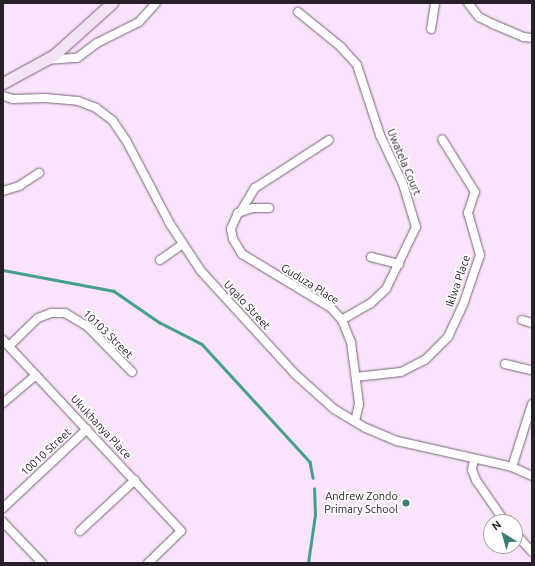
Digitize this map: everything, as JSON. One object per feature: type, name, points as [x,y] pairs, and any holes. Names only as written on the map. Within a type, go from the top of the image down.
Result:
[{"type":"street","points":[[3,83],[46,60],[70,43],[112,3]]},
{"type":"street","points":[[46,60],[77,58],[98,43],[139,22],[156,3]]},
{"type":"street","points":[[431,29],[435,3]]},
{"type":"street","points":[[468,3],[480,17],[523,37],[532,38]]},
{"type":"street","name":"Uwatela Court","points":[[298,12],[351,56],[362,75],[380,135],[403,184],[416,226],[391,282],[378,297],[342,320]]},
{"type":"street","name":"Uqalo Street","points":[[3,96],[13,99],[65,99],[87,104],[102,111],[113,121],[127,142],[182,244],[210,282],[296,374],[334,409],[355,421],[409,445],[512,467],[532,476]]},
{"type":"street","name":"Iklwa Place","points":[[356,377],[401,372],[425,360],[448,337],[464,302],[480,255],[468,213],[475,192],[442,139]]},
{"type":"street","points":[[241,211],[255,188],[329,140]]},
{"type":"street","points":[[3,191],[19,186],[39,173]]},
{"type":"street","points":[[241,211],[253,208],[269,208]]},
{"type":"street","name":"Guduza Place","points":[[241,211],[235,216],[231,229],[242,254],[331,308],[342,320],[351,342],[356,377],[359,404],[355,421]]},
{"type":"street","points":[[160,260],[182,244]]},
{"type":"street","points":[[371,258],[400,264]]},
{"type":"street","name":"10103 Street","points":[[6,343],[38,318],[51,313],[65,313],[88,327],[132,372]]},
{"type":"street","points":[[522,320],[532,323]]},
{"type":"street","name":"Ukukhanya Place","points":[[6,343],[87,428],[181,531],[148,563]]},
{"type":"street","points":[[505,364],[532,370]]},
{"type":"street","points":[[3,403],[36,375]]},
{"type":"street","points":[[512,467],[532,404]]},
{"type":"street","name":"10010 Street","points":[[3,508],[87,428]]},
{"type":"street","points":[[474,458],[472,470],[476,480],[499,514]]},
{"type":"street","points":[[80,531],[135,480]]},
{"type":"street","points":[[3,522],[42,563]]},
{"type":"street","points":[[523,542],[532,552]]},
{"type":"waterway","points":[[3,270],[114,291],[159,322],[202,344],[310,462],[313,478]]},
{"type":"waterway","points":[[308,563],[315,515],[314,489]]},
{"type":"place","name":"Andrew Zondo Primary School","points":[[406,503]]}]
